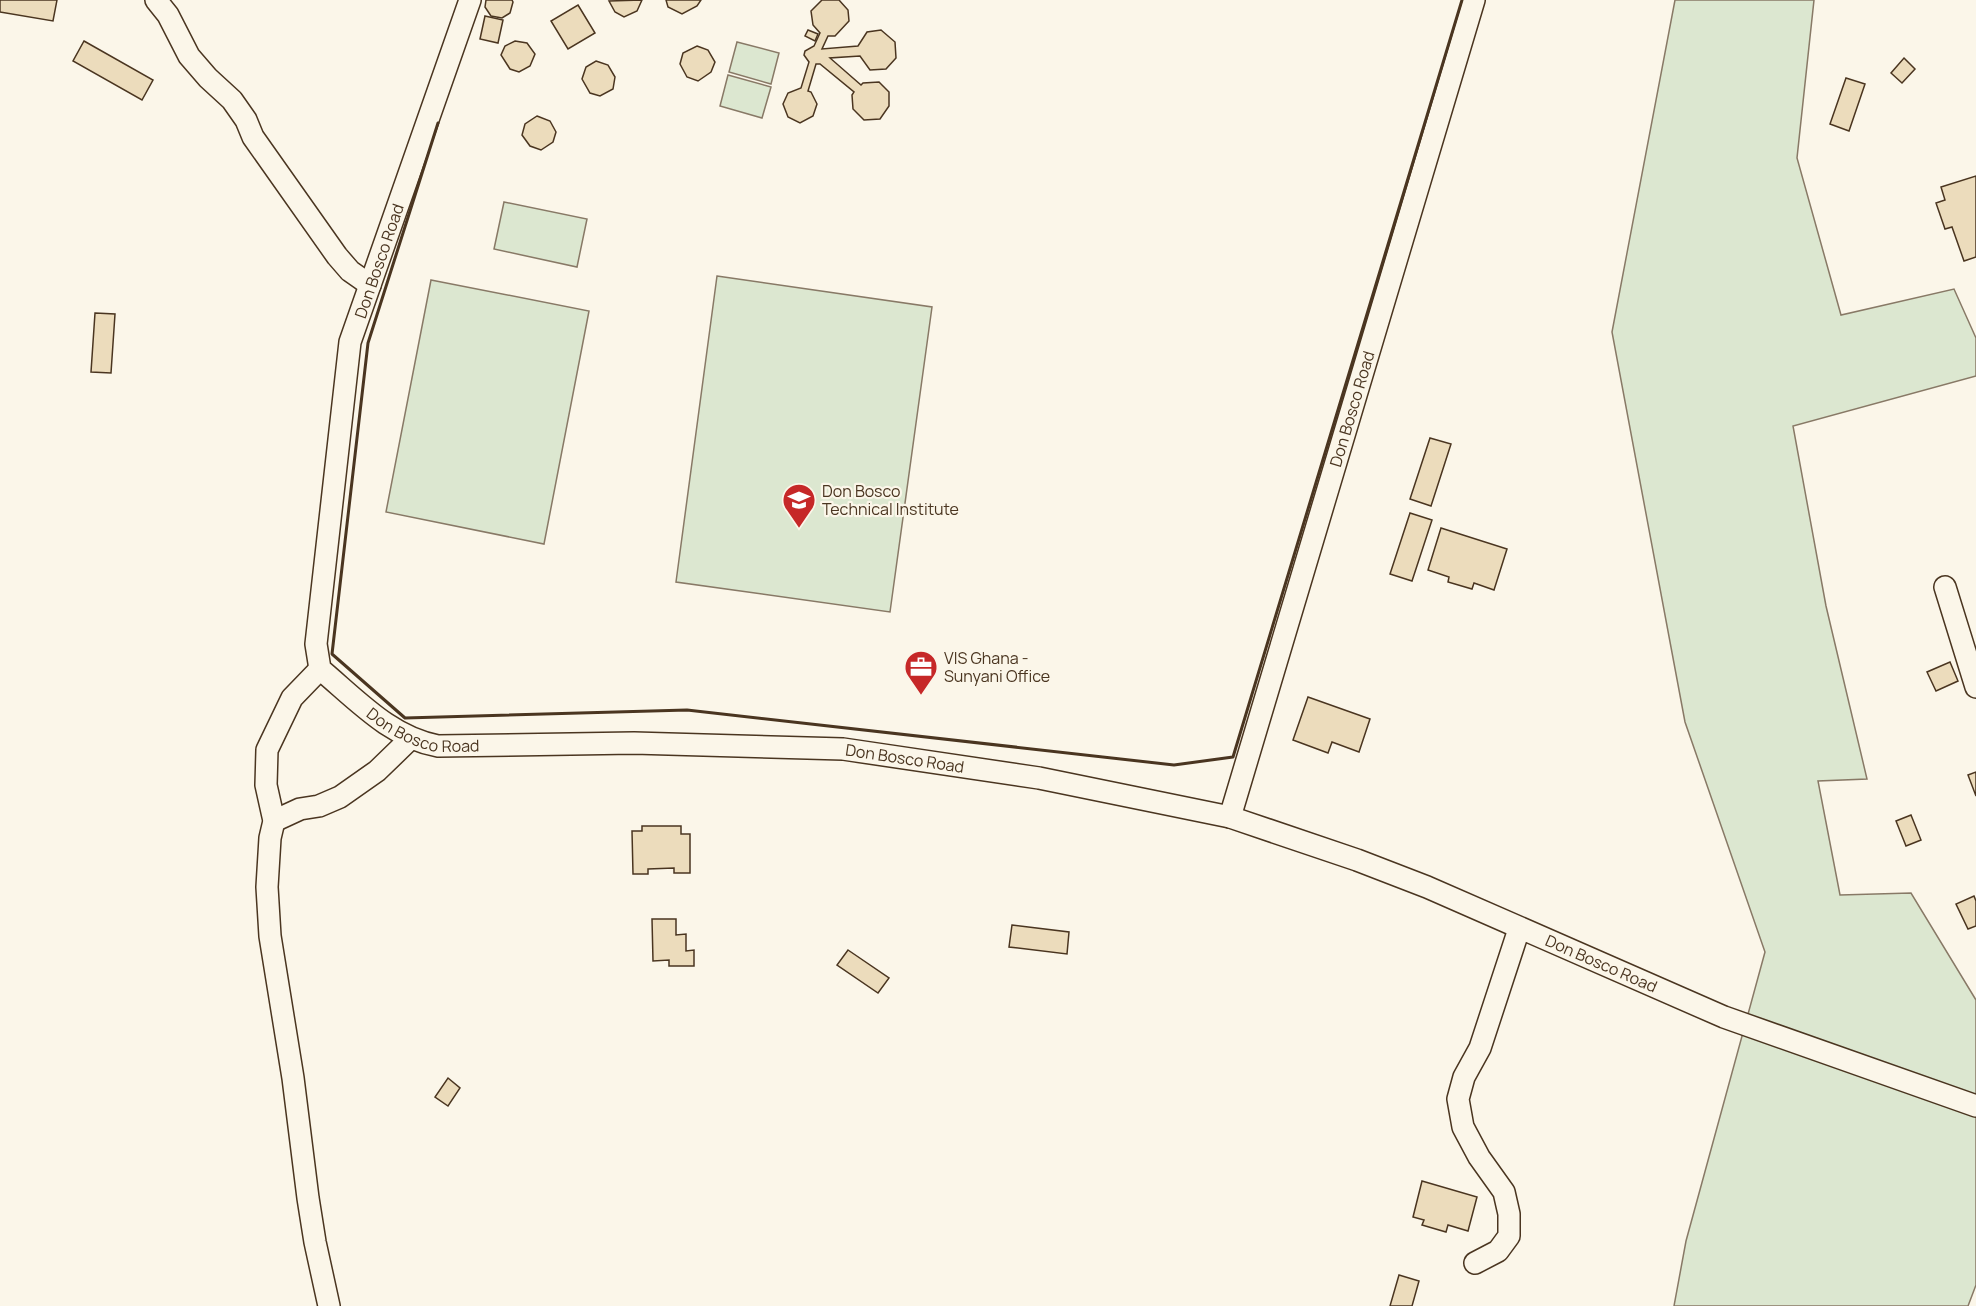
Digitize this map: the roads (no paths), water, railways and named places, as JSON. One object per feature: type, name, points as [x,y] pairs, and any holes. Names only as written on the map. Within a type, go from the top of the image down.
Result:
[{"type":"street","points":[[156,0],[168,15],[189,56],[232,100],[246,120],[253,137],[337,256],[350,271],[370,285]]},
{"type":"street","name":"Don Bosco Road","points":[[470,0],[350,342],[316,644],[320,669],[388,726],[410,739],[438,746],[634,742],[843,749],[1039,778],[1230,817],[1346,856],[1427,887],[1724,1017],[1976,1106]]},
{"type":"street","name":"Don Bosco Road","points":[[1230,817],[1474,0]]},
{"type":"street","points":[[1945,587],[1976,687]]},
{"type":"street","points":[[320,669],[292,698],[267,750],[266,785],[274,821],[270,838],[267,887],[270,936],[293,1078],[308,1198],[329,1306]]},
{"type":"street","points":[[274,821],[300,808],[319,806],[340,797],[377,771],[410,739]]},
{"type":"street","points":[[1475,1263],[1498,1251],[1509,1236],[1509,1214],[1504,1192],[1479,1157],[1463,1127],[1458,1099],[1464,1077],[1480,1048],[1519,928]]},
{"type":"place","name":"Don Bosco Technical Institute","points":[[799,529]]},
{"type":"place","name":"VIS Ghana - Sunyani Office","points":[[921,696]]}]
